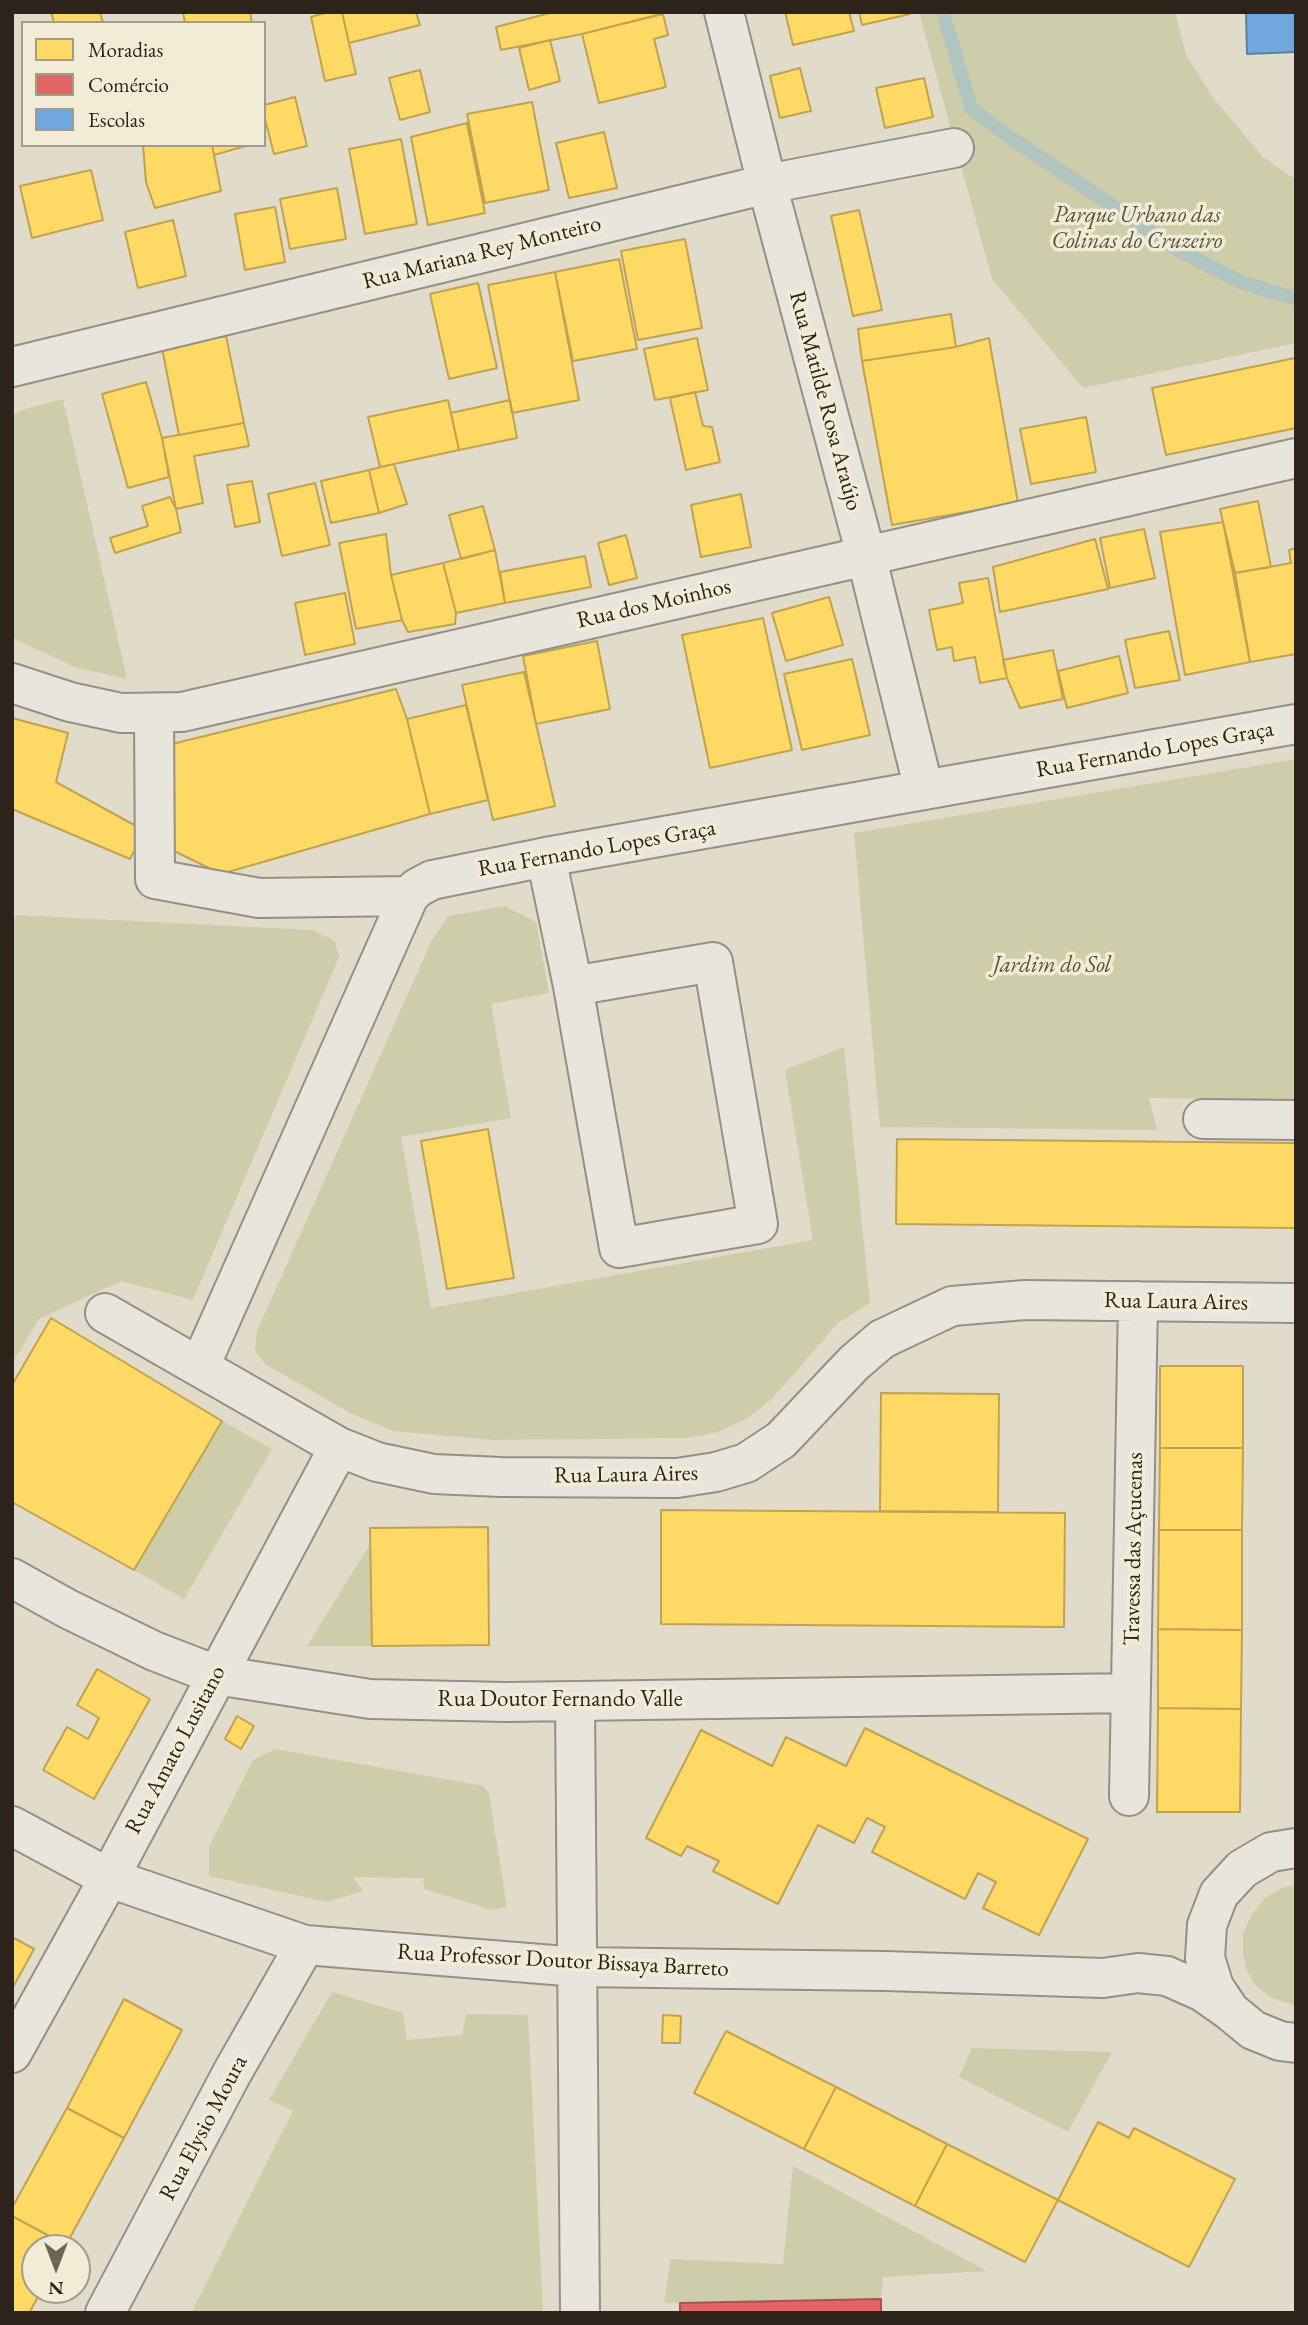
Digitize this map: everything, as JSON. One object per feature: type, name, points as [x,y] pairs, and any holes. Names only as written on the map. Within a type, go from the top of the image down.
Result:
[{"type":"street","name":"Rua Matilde Rosa Araújo","points":[[724,12],[866,555],[924,790]]},
{"type":"street","name":"Rua Mariana Rey Monteiro","points":[[12,366],[767,184],[954,148]]},
{"type":"street","name":"Rua dos Moinhos","points":[[12,682],[83,705],[121,713],[182,712],[1296,458]]},
{"type":"street","points":[[154,714],[155,879],[260,898],[409,896],[200,1366]]},
{"type":"street","name":"Rua Fernando Lopes Graça","points":[[409,896],[432,880],[546,857],[1296,724]]},
{"type":"street","points":[[546,857],[573,986],[619,1248],[758,1224],[713,962],[573,986]]},
{"type":"street","points":[[1203,1119],[1296,1120]]},
{"type":"street","name":"Rua Laura Aires","points":[[105,1313],[339,1447],[377,1462],[433,1474],[677,1478],[716,1472],[746,1463],[781,1440],[854,1363],[882,1339],[952,1306],[1025,1300],[1296,1303]]},
{"type":"street","name":"Travessa das Açucenas","points":[[1129,1796],[1138,1301]]},
{"type":"street","name":"Rua Amato Lusitano","points":[[12,2053],[109,1878],[339,1447]]},
{"type":"street","name":"Rua Doutor Fernando Valle","points":[[12,1578],[154,1651],[216,1675],[370,1699],[470,1702],[1131,1693]]},
{"type":"street","points":[[575,1701],[580,2313]]},
{"type":"street","name":"Rua Professor Doutor Bissaya Barreto","points":[[12,1826],[109,1878],[305,1945],[578,1967],[885,1971],[1103,1978],[1138,1973],[1167,1976],[1203,1992],[1241,2021]]},
{"type":"street","points":[[1287,1843],[1242,1869],[1219,1894],[1206,1925],[1205,1958],[1214,1987],[1241,2021],[1280,2052],[1296,2074]]},
{"type":"street","name":"Rua Professor Doutor Bissaya Barreto","points":[[1138,1973],[1173,1951],[1195,1928],[1219,1894]]},
{"type":"street","name":"Rua Elysio Moura","points":[[106,2313],[232,2073],[305,1945]]},
{"type":"street","points":[[1241,2021],[1280,2041],[1296,2043]]},
{"type":"green space","name":"Parque Urbano das Colinas do Cruzeiro","points":[[919,12],[1175,12],[1186,55],[1214,99],[1263,157],[1296,180],[1296,343],[1083,388],[992,279]]},
{"type":"green space","points":[[63,399],[127,679],[77,668],[12,638],[12,416],[22,410]]},
{"type":"green space","name":"Jardim do Sol","points":[[1296,759],[1296,1100],[1149,1098],[1157,1130],[880,1127],[854,833]]},
{"type":"green space","points":[[505,906],[536,922],[549,993],[491,1004],[511,1118],[401,1137],[431,1308],[813,1240],[785,1070],[844,1047],[870,1303],[838,1323],[772,1399],[746,1419],[718,1432],[688,1438],[493,1440],[393,1431],[352,1414],[265,1364],[255,1351],[257,1331],[431,942],[448,916]]},
{"type":"green space","points":[[16,915],[313,930],[335,941],[339,957],[193,1300],[121,1281],[39,1319],[12,1364],[12,925]]},
{"type":"green space","points":[[222,1421],[272,1449],[184,1599],[134,1570]]},
{"type":"green space","points":[[370,1544],[372,1646],[307,1646]]},
{"type":"green space","points":[[276,1749],[484,1786],[489,1794],[507,1907],[492,1910],[424,1889],[423,1878],[353,1877],[363,1891],[327,1902],[209,1876],[209,1847],[253,1760]]},
{"type":"green space","points":[[1296,1886],[1296,2006],[1272,1998],[1257,1987],[1247,1971],[1243,1954],[1243,1933],[1252,1914],[1265,1898],[1284,1887]]},
{"type":"green space","points":[[332,1992],[403,2013],[407,2040],[462,2035],[466,2014],[528,2015],[543,2312],[191,2313],[293,2111],[269,2100]]},
{"type":"green space","points":[[972,2048],[1112,2052],[1068,2132],[959,2077]]},
{"type":"green space","points":[[793,2166],[987,2271],[883,2277],[881,2299],[664,2303],[671,2259],[783,2264]]},
{"type":"building: Moradias","points":[[51,12],[100,12],[102,21],[53,21]]},
{"type":"building: Moradias","points":[[183,12],[250,12],[252,21],[185,21]]},
{"type":"building: Moradias","points":[[328,12],[342,12],[356,74],[325,81],[311,17]]},
{"type":"building: Moradias","points":[[342,12],[416,12],[420,25],[349,43]]},
{"type":"building: Moradias","points":[[554,12],[669,12],[582,34],[501,50],[496,27]]},
{"type":"building: Moradias","points":[[785,12],[849,12],[854,31],[793,45]]},
{"type":"building: Moradias","points":[[859,12],[910,12],[910,14],[862,25]]},
{"type":"building: Moradias","points":[[663,14],[668,35],[654,39],[666,87],[599,103],[582,34]]},
{"type":"building: Moradias","points":[[550,40],[560,81],[529,90],[519,48]]},
{"type":"building: Moradias","points":[[800,68],[811,111],[780,118],[770,76]]},
{"type":"building: Moradias","points":[[420,70],[430,112],[400,120],[389,78]]},
{"type":"building: Moradias","points":[[924,78],[933,117],[885,128],[876,88]]},
{"type":"building: Moradias","points":[[295,97],[307,146],[274,154],[266,123],[266,104]]},
{"type":"building: Moradias","points":[[532,102],[549,190],[485,203],[467,114]]},
{"type":"building: Moradias","points":[[467,123],[485,213],[428,225],[411,137]]},
{"type":"building: Moradias","points":[[604,132],[617,188],[569,198],[556,143]]},
{"type":"building: Moradias","points":[[401,139],[417,224],[365,234],[349,149]]},
{"type":"building: Moradias","points":[[143,147],[212,147],[221,191],[155,208],[146,182]]},
{"type":"building: Moradias","points":[[212,147],[242,147],[214,155]]},
{"type":"building: Moradias","points":[[91,170],[103,220],[32,238],[20,186]]},
{"type":"building: Moradias","points":[[337,188],[346,239],[290,249],[280,199]]},
{"type":"building: Moradias","points":[[275,207],[285,262],[245,270],[235,214]]},
{"type":"building: Moradias","points":[[859,210],[882,310],[853,316],[831,216]]},
{"type":"building: Moradias","points":[[173,220],[186,276],[138,288],[125,232]]},
{"type":"building: Moradias","points":[[685,239],[702,328],[638,340],[621,251]]},
{"type":"building: Moradias","points":[[619,259],[637,349],[573,361],[555,272]]},
{"type":"building: Moradias","points":[[555,272],[579,400],[512,413],[488,285]]},
{"type":"building: Moradias","points":[[478,283],[497,368],[449,379],[430,294]]},
{"type":"building: Moradias","points":[[951,314],[956,347],[862,361],[858,329]]},
{"type":"building: Moradias","points":[[226,336],[244,423],[179,435],[162,348]]},
{"type":"building: Moradias","points":[[697,338],[708,390],[655,400],[644,349]]},
{"type":"building: Moradias","points":[[989,338],[1018,503],[892,525],[862,361],[956,347]]},
{"type":"building: Moradias","points":[[1295,358],[1296,428],[1166,455],[1152,388]]},
{"type":"building: Moradias","points":[[146,382],[162,438],[169,477],[128,488],[102,394]]},
{"type":"building: Moradias","points":[[695,392],[703,426],[712,427],[720,462],[686,470],[670,398]]},
{"type":"building: Moradias","points":[[448,400],[459,450],[380,467],[368,417]]},
{"type":"building: Moradias","points":[[510,400],[517,438],[459,450],[451,413]]},
{"type":"building: Moradias","points":[[1086,417],[1096,472],[1031,484],[1020,429]]},
{"type":"building: Moradias","points":[[244,423],[249,446],[194,456],[203,503],[176,509],[162,438]]},
{"type":"building: Moradias","points":[[394,464],[407,504],[379,513],[369,470]]},
{"type":"building: Moradias","points":[[369,470],[379,513],[331,523],[321,481]]},
{"type":"building: Moradias","points":[[252,481],[260,522],[235,527],[227,485]]},
{"type":"building: Moradias","points":[[315,483],[330,545],[282,556],[268,494]]},
{"type":"building: Moradias","points":[[741,494],[751,547],[701,557],[691,505]]},
{"type":"building: Moradias","points":[[170,497],[176,509],[181,532],[115,553],[110,538],[148,526],[142,506]]},
{"type":"building: Moradias","points":[[1258,501],[1271,567],[1235,573],[1220,509]]},
{"type":"building: Moradias","points":[[483,506],[495,550],[461,559],[449,515]]},
{"type":"building: Moradias","points":[[1223,522],[1250,662],[1185,675],[1160,532]]},
{"type":"building: Moradias","points":[[1144,529],[1155,578],[1110,588],[1100,538]]},
{"type":"building: Moradias","points":[[386,534],[391,575],[402,620],[356,629],[339,543]]},
{"type":"building: Moradias","points":[[626,535],[637,578],[609,585],[598,543]]},
{"type":"building: Moradias","points":[[1095,539],[1108,589],[1000,612],[993,567]]},
{"type":"building: Moradias","points":[[1296,548],[1296,654],[1250,662],[1235,573],[1291,563],[1289,550]]},
{"type":"building: Moradias","points":[[495,550],[505,603],[456,613],[443,563]]},
{"type":"building: Moradias","points":[[585,556],[591,587],[505,603],[500,572]]},
{"type":"building: Moradias","points":[[443,563],[456,613],[455,624],[408,632],[402,620],[391,575]]},
{"type":"building: Moradias","points":[[988,578],[1007,678],[980,683],[975,657],[954,661],[952,647],[937,650],[929,610],[963,603],[959,583]]},
{"type":"building: Moradias","points":[[345,593],[355,644],[305,655],[295,603]]},
{"type":"building: Moradias","points":[[829,597],[843,645],[786,661],[772,613]]},
{"type":"building: Moradias","points":[[763,618],[792,750],[710,768],[682,635]]},
{"type":"building: Moradias","points":[[1169,631],[1180,680],[1135,688],[1125,640]]},
{"type":"building: Moradias","points":[[597,641],[610,709],[536,724],[523,656]]},
{"type":"building: Moradias","points":[[1053,650],[1063,699],[1020,708],[1007,678],[1003,660]]},
{"type":"building: Moradias","points":[[1119,656],[1128,693],[1067,708],[1058,671]]},
{"type":"building: Moradias","points":[[852,659],[870,735],[802,750],[784,674]]},
{"type":"building: Moradias","points":[[524,672],[555,806],[493,820],[462,685]]},
{"type":"building: Moradias","points":[[396,689],[407,719],[430,814],[221,874],[162,845],[164,746]]},
{"type":"building: Moradias","points":[[466,705],[488,800],[430,814],[407,719]]},
{"type":"building: Moradias","points":[[12,718],[68,733],[56,782],[145,831],[130,859],[12,809]]},
{"type":"building: Moradias","points":[[488,1129],[514,1278],[447,1289],[421,1141]]},
{"type":"building: Moradias","points":[[897,1139],[1296,1143],[1296,1228],[896,1224]]},
{"type":"building: Moradias","points":[[51,1318],[222,1421],[134,1570],[12,1502],[12,1385]]},
{"type":"building: Moradias","points":[[1160,1366],[1243,1366],[1243,1448],[1160,1448]]},
{"type":"building: Moradias","points":[[881,1393],[999,1394],[998,1512],[880,1511]]},
{"type":"building: Moradias","points":[[1160,1448],[1243,1448],[1242,1530],[1159,1530]]},
{"type":"building: Moradias","points":[[661,1510],[1065,1513],[1064,1627],[661,1624]]},
{"type":"building: Moradias","points":[[488,1527],[489,1645],[372,1646],[370,1528]]},
{"type":"building: Moradias","points":[[1159,1530],[1242,1530],[1242,1630],[1158,1629]]},
{"type":"building: Moradias","points":[[1158,1629],[1242,1630],[1241,1709],[1158,1708]]},
{"type":"building: Moradias","points":[[97,1669],[150,1699],[94,1799],[43,1770],[67,1727],[88,1739],[99,1718],[77,1705]]},
{"type":"building: Moradias","points":[[1158,1708],[1241,1709],[1240,1812],[1157,1812]]},
{"type":"building: Moradias","points":[[237,1716],[254,1726],[241,1749],[225,1739]]},
{"type":"building: Moradias","points":[[865,1728],[1088,1839],[1039,1935],[983,1908],[996,1882],[978,1873],[965,1899],[872,1852],[885,1827],[867,1818],[854,1843],[818,1825],[778,1904],[713,1871],[719,1861],[687,1846],[681,1856],[646,1838],[701,1730],[772,1766],[786,1737],[846,1766]]},
{"type":"building: Moradias","points":[[12,1937],[34,1949],[12,1989]]},
{"type":"building: Moradias","points":[[124,1999],[182,2030],[124,2138],[67,2108]]},
{"type":"building: Moradias","points":[[663,2015],[681,2016],[680,2043],[662,2043]]},
{"type":"building: Moradias","points":[[726,2031],[836,2087],[804,2149],[694,2093]]},
{"type":"building: Moradias","points":[[836,2087],[947,2144],[915,2206],[804,2149]]},
{"type":"building: Moradias","points":[[67,2108],[124,2138],[72,2234],[46,2234],[12,2216],[12,2208]]},
{"type":"building: Moradias","points":[[1098,2122],[1129,2138],[1134,2128],[1235,2179],[1189,2267],[1058,2200]]},
{"type":"building: Moradias","points":[[947,2144],[1058,2200],[1025,2262],[915,2206]]},
{"type":"building: Moradias","points":[[12,2216],[46,2234],[21,2234],[21,2304],[34,2304],[29,2313],[12,2313]]},
{"type":"building: Comércio","points":[[881,2299],[881,2313],[680,2313],[680,2303]]},
{"type":"building: Escolas","points":[[1246,12],[1296,12],[1296,52],[1247,54]]},
{"type":"waterway","points":[[943,12],[971,108],[1005,134],[1180,251],[1241,282],[1296,299]]}]
